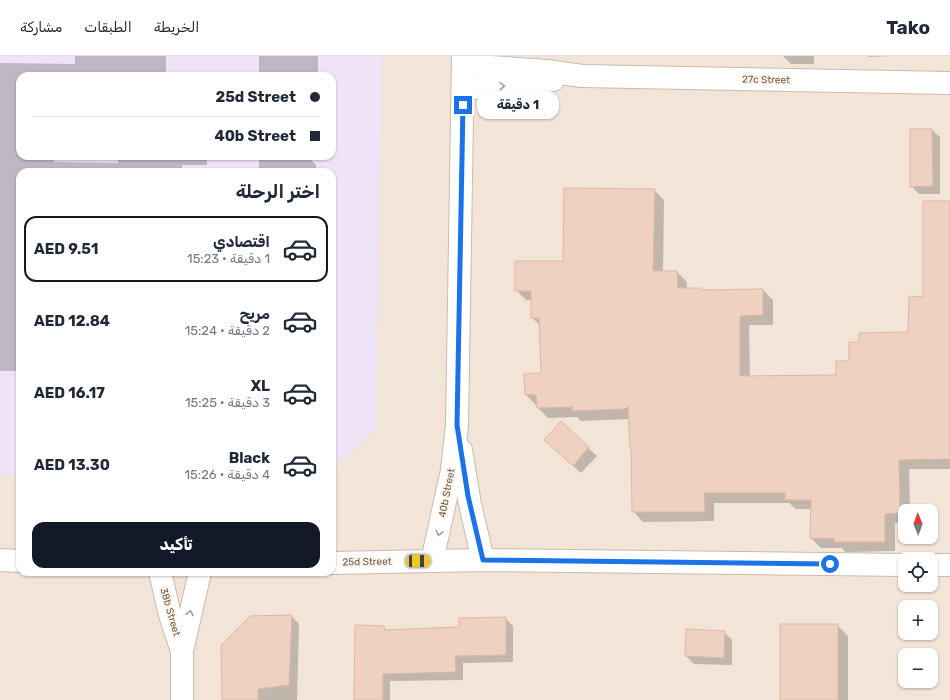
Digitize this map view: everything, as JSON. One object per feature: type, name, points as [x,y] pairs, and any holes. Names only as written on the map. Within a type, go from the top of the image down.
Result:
[{"type":"street","name":"27c Street","points":[[463,61],[582,76],[950,83]]},
{"type":"street","name":"40b Street","points":[[432,561],[452,470],[457,425],[463,61]]},
{"type":"street","name":"27c Street","points":[[463,89],[517,85],[582,76]]},
{"type":"street","name":"40b Street","points":[[457,425],[466,488],[483,560]]},
{"type":"street","points":[[0,560],[16,561]]},
{"type":"street","name":"25d Street","points":[[336,563],[483,560],[898,565]]},
{"type":"street","points":[[938,565],[950,565]]},
{"type":"street","name":"38b Street","points":[[161,576],[170,615],[182,651]]},
{"type":"street","name":"38b Street","points":[[182,700],[182,651],[199,576]]},
{"type":"shaded area","points":[[0,56],[950,56],[950,700],[0,700]]},
{"type":"shaded area","points":[[0,56],[382,56],[376,429],[336,466],[336,168],[16,168],[16,476],[0,475]]},
{"type":"building","points":[[910,129],[932,129],[933,186],[910,187]]},
{"type":"building","points":[[564,188],[655,189],[653,271],[677,271],[678,288],[702,288],[702,290],[763,289],[763,315],[740,316],[740,376],[836,375],[836,361],[849,361],[849,342],[859,342],[859,333],[908,332],[909,296],[923,297],[923,201],[950,201],[950,459],[899,460],[900,504],[898,504],[898,513],[885,514],[885,542],[834,542],[834,539],[810,538],[811,500],[785,500],[785,493],[704,493],[705,512],[632,512],[631,448],[628,406],[625,409],[570,411],[574,407],[537,408],[536,395],[525,395],[524,374],[541,373],[539,318],[531,318],[531,291],[515,291],[515,261],[563,261]]},
{"type":"building","points":[[561,421],[589,447],[573,466],[544,440]]},
{"type":"building","points":[[292,615],[289,685],[258,689],[258,700],[222,700],[221,645],[250,616]]},
{"type":"building","points":[[506,617],[506,655],[455,656],[456,672],[383,674],[383,700],[354,700],[355,625],[384,626],[384,630],[459,627],[459,618]]},
{"type":"building","points":[[780,624],[838,624],[838,700],[780,700]]},
{"type":"building","points":[[686,629],[725,631],[724,658],[685,656]]},
{"type":"route","points":[[463,105],[457,425],[468,496],[483,560],[830,564]]}]
